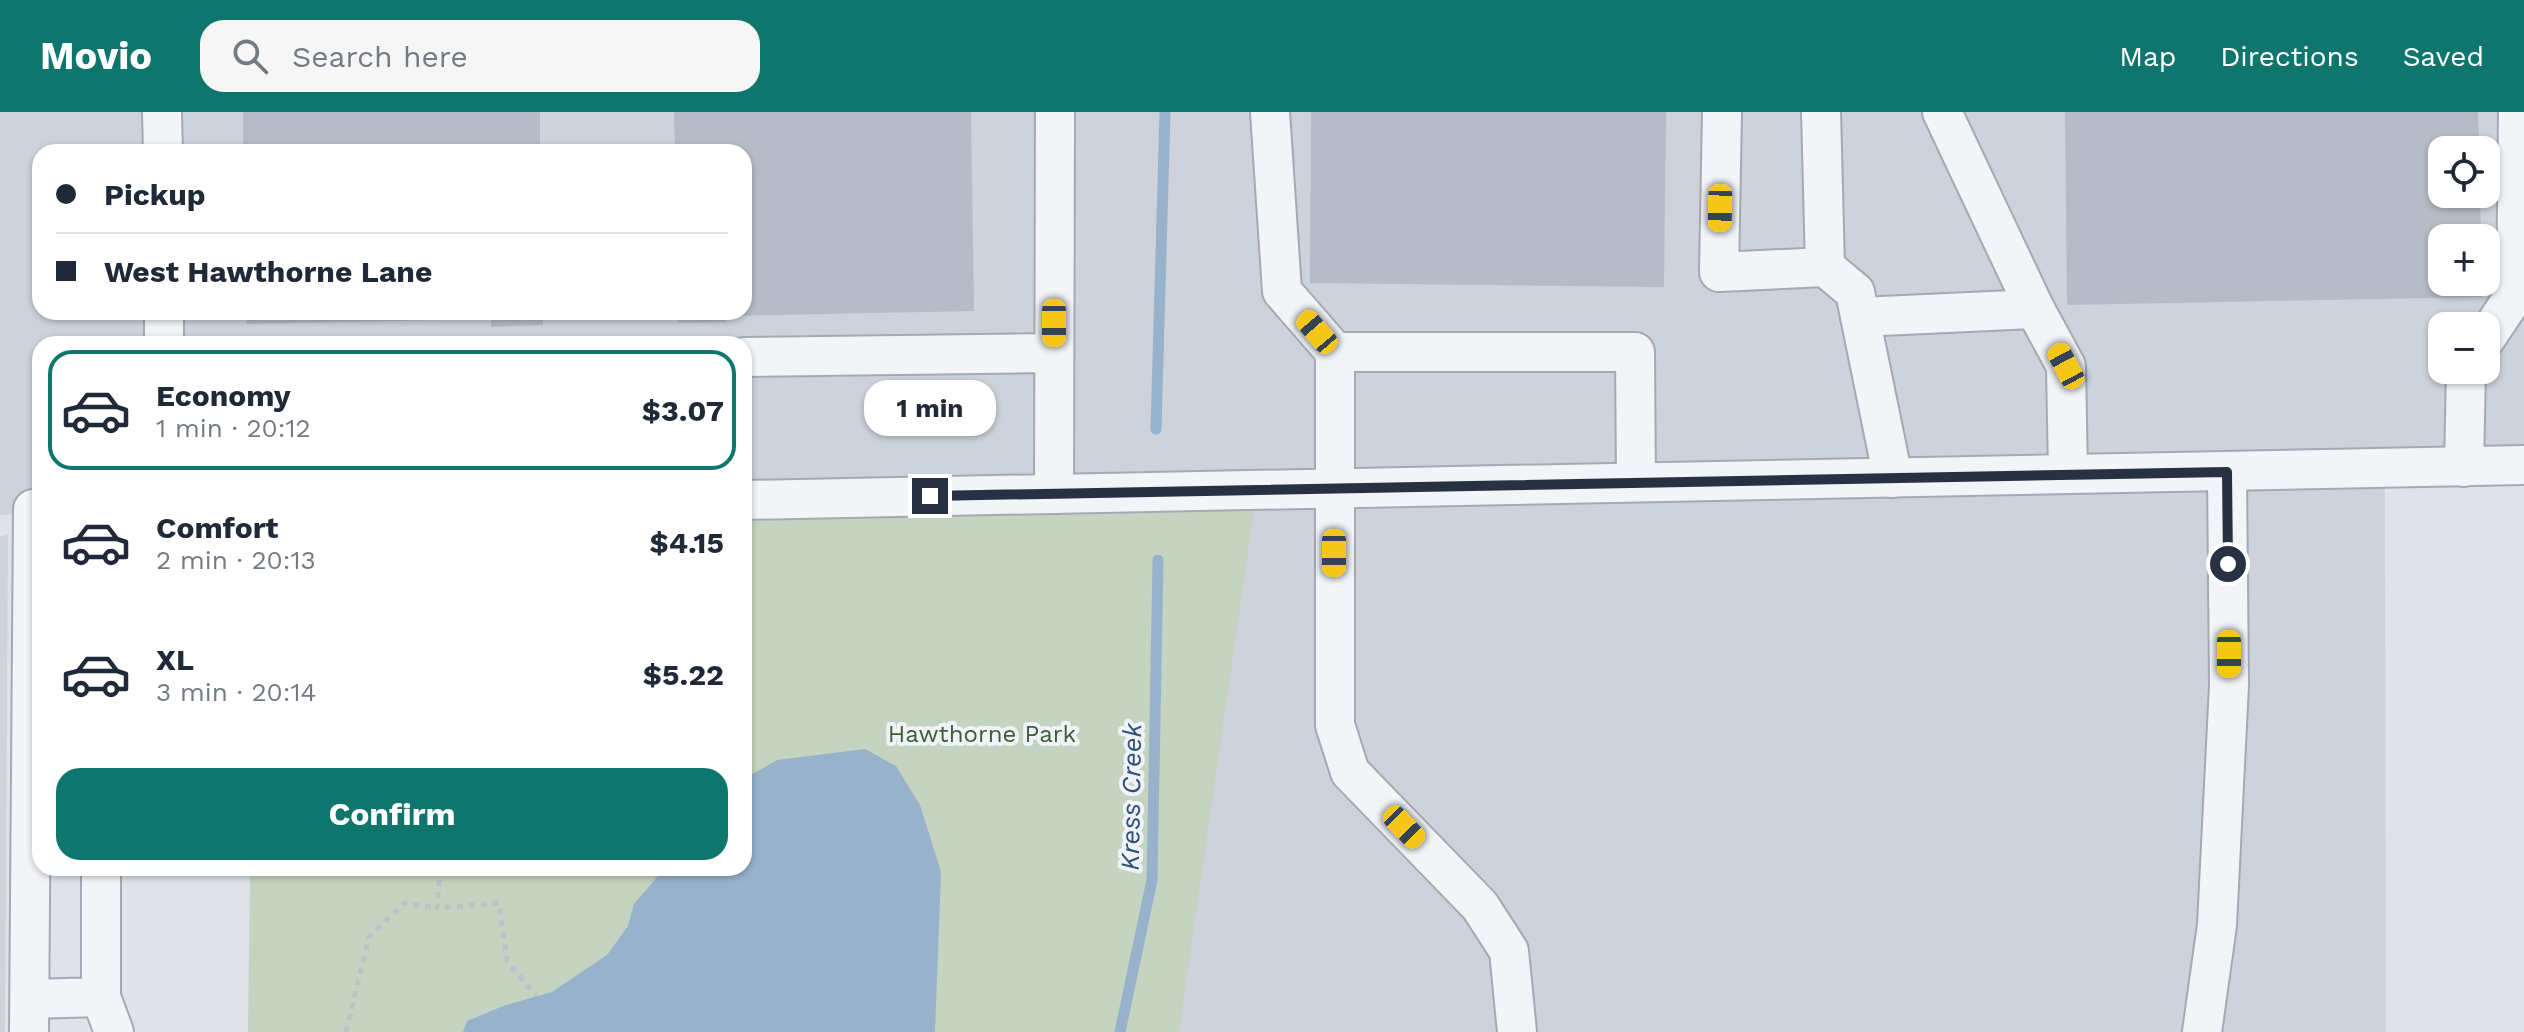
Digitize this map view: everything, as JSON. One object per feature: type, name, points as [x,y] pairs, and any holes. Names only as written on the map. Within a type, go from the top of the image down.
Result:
[{"type":"street","points":[[162,112],[163,144]]},
{"type":"street","points":[[1054,494],[1055,112]]},
{"type":"street","points":[[1270,112],[1282,291],[1335,352],[1335,725],[1350,772],[1480,906],[1509,951],[1517,1032]]},
{"type":"street","points":[[1722,112],[1719,272],[1825,267],[1855,292],[1893,478]]},
{"type":"street","points":[[1821,112],[1825,267]]},
{"type":"street","points":[[1942,112],[2035,309],[2066,366],[2068,474]]},
{"type":"street","points":[[2500,317],[2516,293],[2518,112]]},
{"type":"street","points":[[1860,317],[2035,309]]},
{"type":"street","points":[[1335,352],[1635,352],[1636,482]]},
{"type":"street","points":[[752,357],[1054,353]]},
{"type":"street","points":[[2464,467],[2466,384]]},
{"type":"street","points":[[752,500],[2524,465]]},
{"type":"street","points":[[2202,1032],[2217,925],[2229,685],[2227,472]]},
{"type":"street","points":[[24,509],[32,746]]},
{"type":"street","points":[[36,876],[30,1016],[101,997]]},
{"type":"street","points":[[101,876],[101,997],[114,1032]]},
{"type":"path","points":[[437,908],[439,876]]},
{"type":"path","points":[[346,1032],[369,937],[404,903],[437,908],[499,903],[507,961],[536,996]]},
{"type":"shaded area","points":[[0,112],[2524,112],[2524,477],[2385,485],[2386,1032],[1176,1032],[752,514],[752,336],[32,336],[32,514],[0,515]]},
{"type":"shaded area","points":[[8,535],[5,1032],[0,1032],[0,536]]},
{"type":"green space","name":"Hawthorne Park","points":[[1256,496],[1179,1032],[248,1032],[250,876],[752,876],[752,500]]},
{"type":"water","points":[[865,749],[896,766],[920,805],[941,872],[935,1032],[463,1032],[467,1021],[503,1006],[552,992],[607,955],[628,926],[634,904],[658,876],[752,876],[752,774],[777,760]]},
{"type":"building","points":[[243,112],[540,112],[540,144],[243,144]]},
{"type":"building","points":[[674,112],[971,112],[974,311],[752,315],[752,144],[675,144]]},
{"type":"building","points":[[1311,112],[1666,112],[1664,287],[1310,283]]},
{"type":"building","points":[[2065,112],[2478,112],[2479,136],[2428,136],[2428,208],[2480,208],[2481,224],[2428,224],[2428,296],[2482,297],[2067,305]]},
{"type":"building","points":[[246,320],[442,320],[246,324]]},
{"type":"building","points":[[491,320],[543,320],[543,325],[491,327]]},
{"type":"building","points":[[678,320],[726,320],[726,322],[678,323]]},
{"type":"waterway","name":"Kress Creek","points":[[1156,429],[1165,112]]},
{"type":"waterway","name":"Kress Creek","points":[[1120,1032],[1152,880],[1158,560]]},
{"type":"route","points":[[930,496],[2227,472],[2228,564]]}]
